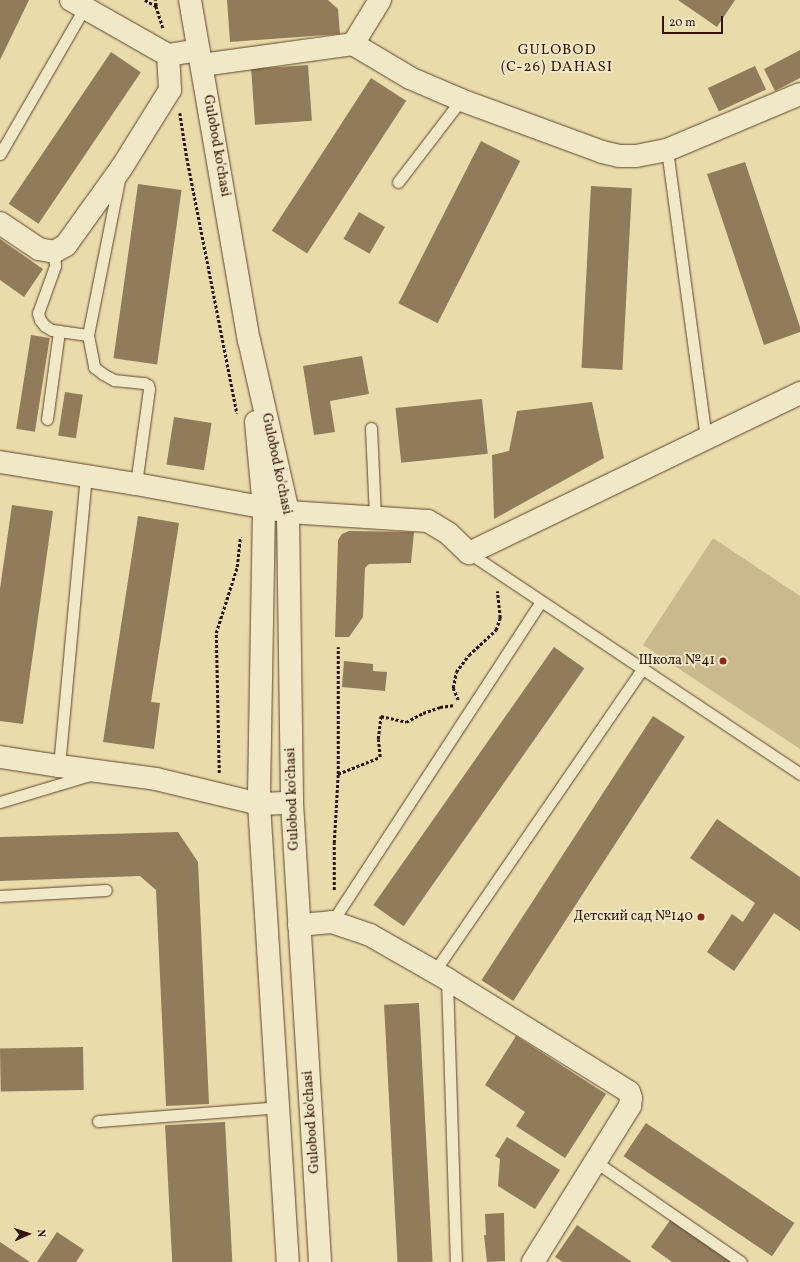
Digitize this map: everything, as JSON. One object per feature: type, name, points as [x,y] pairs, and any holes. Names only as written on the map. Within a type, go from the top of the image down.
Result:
[{"type":"street","name":"Gulobod ko'chasi","points":[[190,0],[249,340],[288,512],[292,803],[320,1262]]},
{"type":"street","points":[[353,44],[380,0]]},
{"type":"street","points":[[78,3],[170,54],[201,57],[353,44],[410,78],[461,100],[602,152],[619,156],[636,156],[667,150],[800,94]]},
{"type":"street","points":[[0,222],[38,249],[54,252],[66,245],[122,168],[170,90],[170,54]]},
{"type":"street","name":"Gulobod ko'chasi","points":[[249,340],[264,508],[259,804],[288,1262]]},
{"type":"street","points":[[0,462],[136,484],[288,512],[428,520],[448,533],[469,553],[800,394]]},
{"type":"street","points":[[0,756],[59,766],[156,778],[259,804],[292,803]]},
{"type":"street","points":[[299,925],[334,919],[370,935],[440,975],[629,1092],[631,1098],[630,1106],[533,1262]]},
{"type":"lane","points":[[0,154],[78,3]]},
{"type":"lane","points":[[398,182],[461,100]]},
{"type":"lane","points":[[667,150],[706,438]]},
{"type":"lane","points":[[122,168],[88,335],[91,358],[94,366],[98,370],[114,380],[144,383],[148,385],[149,389],[136,484]]},
{"type":"lane","points":[[54,252],[56,266],[38,313],[40,320],[45,326],[58,331],[88,335]]},
{"type":"lane","points":[[47,419],[58,331]]},
{"type":"lane","points":[[371,428],[375,517]]},
{"type":"lane","points":[[59,766],[86,476]]},
{"type":"lane","points":[[469,553],[800,774]]},
{"type":"lane","points":[[334,919],[541,602]]},
{"type":"lane","points":[[456,1262],[440,975],[642,669]]},
{"type":"lane","points":[[0,802],[102,772]]},
{"type":"lane","points":[[0,896],[106,890]]},
{"type":"lane","points":[[98,1121],[278,1106]]},
{"type":"lane","points":[[596,1162],[741,1262]]},
{"type":"path","points":[[145,0],[156,6]]},
{"type":"path","points":[[155,0],[170,54]]},
{"type":"path","points":[[179,106],[187,158],[234,388],[238,417]]},
{"type":"path","points":[[219,793],[216,633],[237,567],[243,504]]},
{"type":"path","points":[[338,774],[380,757],[378,739],[381,716],[406,722],[423,713],[440,707],[459,704],[454,688],[456,672],[469,655],[496,630],[500,618],[493,569]]},
{"type":"path","points":[[334,919],[333,881],[338,774],[338,647]]},
{"type":"shaded area","points":[[713,538],[800,596],[800,749],[643,645]]},
{"type":"building","points":[[0,0],[29,0],[0,60]]},
{"type":"building","points":[[227,0],[328,0],[338,9],[340,34],[230,42]]},
{"type":"building","points":[[678,0],[735,0],[717,27]]},
{"type":"building","points":[[800,50],[800,78],[775,91],[764,69]]},
{"type":"building","points":[[111,52],[141,72],[39,224],[9,204]]},
{"type":"building","points":[[308,65],[312,121],[255,125],[251,69]]},
{"type":"building","points":[[755,66],[766,90],[719,112],[708,88]]},
{"type":"building","points":[[371,78],[406,101],[307,254],[272,231]]},
{"type":"building","points":[[481,141],[520,161],[438,323],[398,303]]},
{"type":"building","points":[[745,162],[800,327],[800,332],[764,345],[707,174]]},
{"type":"building","points":[[138,184],[182,190],[157,364],[114,358]]},
{"type":"building","points":[[591,186],[632,188],[622,370],[581,368]]},
{"type":"building","points":[[359,212],[385,227],[369,254],[344,239]]},
{"type":"building","points":[[0,239],[43,269],[24,297],[0,280]]},
{"type":"building","points":[[31,335],[50,338],[35,432],[16,429]]},
{"type":"building","points":[[362,356],[369,394],[330,401],[335,432],[314,435],[303,366]]},
{"type":"building","points":[[65,392],[83,395],[76,438],[58,435]]},
{"type":"building","points":[[482,399],[488,454],[401,463],[395,408]]},
{"type":"building","points":[[592,402],[604,458],[494,519],[492,455],[509,451],[517,411]]},
{"type":"building","points":[[174,417],[212,423],[204,470],[166,464]]},
{"type":"building","points":[[12,505],[53,511],[23,724],[0,721],[0,589]]},
{"type":"building","points":[[138,516],[179,523],[151,702],[160,703],[154,749],[103,742]]},
{"type":"building","points":[[349,531],[414,532],[411,563],[369,564],[365,568],[363,617],[349,637],[335,637],[338,540],[342,534]]},
{"type":"building","points":[[554,647],[584,668],[404,926],[373,905]]},
{"type":"building","points":[[344,661],[373,664],[373,671],[387,672],[385,691],[342,687]]},
{"type":"building","points":[[653,716],[685,737],[513,1001],[481,980]]},
{"type":"building","points":[[717,819],[800,877],[800,931],[774,913],[734,971],[707,952],[732,914],[743,922],[755,903],[690,858]]},
{"type":"building","points":[[178,832],[198,862],[209,1104],[166,1106],[156,890],[140,876],[0,881],[0,837]]},
{"type":"building","points":[[419,1003],[433,1262],[398,1262],[384,1005]]},
{"type":"building","points":[[516,1036],[606,1094],[565,1158],[516,1126],[525,1112],[485,1085]]},
{"type":"building","points":[[83,1047],[84,1090],[1,1091],[0,1048]]},
{"type":"building","points":[[225,1122],[232,1262],[172,1262],[165,1125]]},
{"type":"building","points":[[646,1123],[794,1223],[772,1256],[624,1156]]},
{"type":"building","points":[[507,1137],[560,1170],[535,1209],[498,1186],[500,1159],[495,1156]]},
{"type":"building","points":[[504,1213],[505,1261],[487,1262],[484,1235],[486,1235],[485,1214]]},
{"type":"building","points":[[671,1219],[732,1262],[672,1262],[651,1247]]},
{"type":"building","points":[[577,1225],[632,1262],[563,1262],[555,1257]]},
{"type":"building","points":[[57,1232],[84,1250],[76,1262],[37,1262]]},
{"type":"building","points":[[0,1242],[30,1262],[0,1262]]},
{"type":"place","name":"Школа №41","points":[[723,661]]},
{"type":"place","name":"Детский сад №140","points":[[701,917]]},
{"type":"district","name":"GULOBOD (C-26) DAHASI","points":[[557,58]]}]
